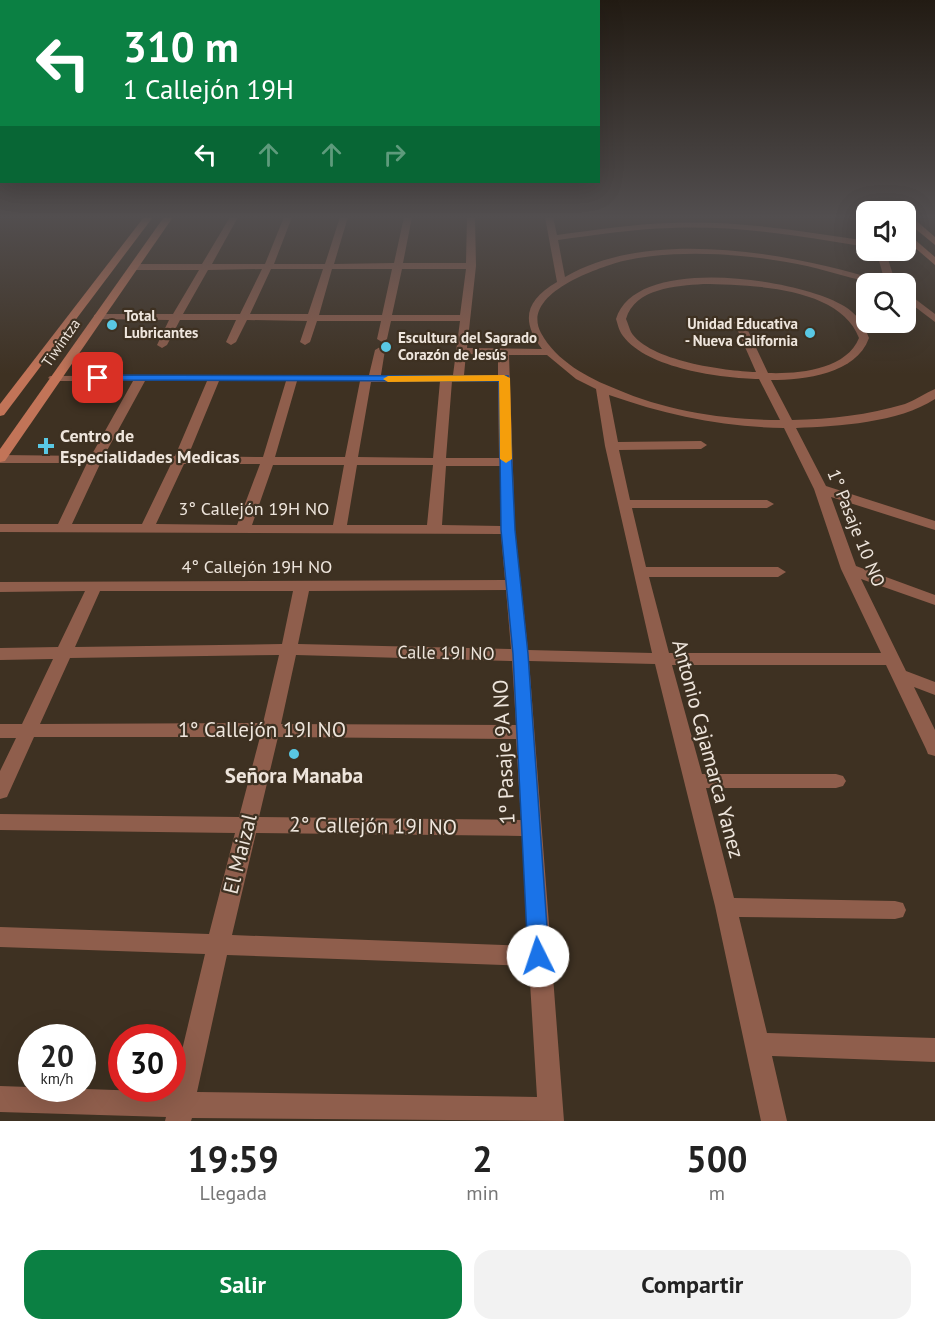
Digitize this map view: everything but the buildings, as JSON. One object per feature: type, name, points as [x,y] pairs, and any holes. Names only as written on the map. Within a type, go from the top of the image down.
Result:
[{"type":"street","name":"Tiwintza","points":[[0,412],[110,269]]},
{"type":"street","name":"Tiwintza","points":[[0,458],[132,269]]},
{"type":"street","points":[[162,345],[175,318],[206,269]]},
{"type":"street","points":[[231,342],[241,317],[267,269]]},
{"type":"street","points":[[305,342],[329,269]]},
{"type":"street","points":[[339,530],[350,461],[370,379],[381,345],[396,269]]},
{"type":"street","points":[[434,530],[439,462],[452,379],[461,351],[471,269]]},
{"type":"street","points":[[559,269],[561,281]]},
{"type":"street","points":[[587,269],[561,281],[543,295],[534,312],[535,332],[547,352],[569,370],[602,388],[656,407],[721,420],[789,425],[868,419],[927,401],[935,393]]},
{"type":"street","points":[[703,281],[739,281],[776,286],[809,294],[838,307],[857,322],[864,338],[858,353],[838,366],[805,375],[764,377],[720,374],[680,364],[648,351],[627,335],[621,319],[627,305],[644,293],[670,285],[703,281]]},
{"type":"street","points":[[916,303],[935,319]]},
{"type":"street","points":[[98,317],[464,318]]},
{"type":"street","name":"1° Pasaje 10 NO","points":[[739,322],[764,377],[821,489],[849,569],[935,749]]},
{"type":"street","points":[[461,351],[547,352]]},
{"type":"street","name":"1º Pasaje 9A NO","points":[[503,351],[508,530],[520,654],[538,956],[551,1116]]},
{"type":"street","points":[[54,378],[504,378]]},
{"type":"street","points":[[63,528],[95,460],[141,378]]},
{"type":"street","points":[[147,528],[214,379]]},
{"type":"street","points":[[243,529],[268,460],[292,379]]},
{"type":"street","name":"Antonio Cajamarca Yanez","points":[[602,388],[611,446],[624,504],[725,907],[774,1121]]},
{"type":"street","points":[[611,446],[701,445]]},
{"type":"street","points":[[0,458],[506,462]]},
{"type":"street","points":[[821,489],[935,526]]},
{"type":"street","points":[[624,504],[767,504]]},
{"type":"street","name":"3° Callejón 19H NO","points":[[0,528],[508,530]]},
{"type":"street","points":[[849,569],[935,600]]},
{"type":"street","points":[[641,572],[778,572]]},
{"type":"street","name":"4° Callejón 19H NO","points":[[0,587],[514,585]]},
{"type":"street","points":[[0,792],[95,586]]},
{"type":"street","name":"El Maizal","points":[[180,1113],[218,945],[272,729],[302,586]]},
{"type":"street","name":"Calle 19I NO","points":[[0,654],[290,649],[661,659],[892,659]]},
{"type":"street","points":[[900,675],[935,689]]},
{"type":"street","name":"1° Callejón 19I NO","points":[[0,731],[272,729],[525,732]]},
{"type":"street","points":[[694,781],[836,781]]},
{"type":"street","name":"2° Callejón 19I NO","points":[[0,822],[531,828]]},
{"type":"street","points":[[725,907],[895,910]]},
{"type":"street","points":[[0,937],[538,956]]},
{"type":"street","points":[[758,1044],[935,1050]]},
{"type":"street","points":[[0,1099],[180,1113],[551,1116]]},
{"type":"slow traffic","points":[[388,379],[504,378],[506,459]]},
{"type":"place","name":"Total Lubricantes","points":[[112,325]]},
{"type":"place","name":"Unidad Educativa - Nueva California","points":[[810,333]]},
{"type":"place","name":"Escultura del Sagrado Corazón de Jesús","points":[[386,347]]},
{"type":"place","name":"Centro de Especialidades Medicas","points":[[46,446]]},
{"type":"place","name":"Señora Manaba","points":[[294,754]]},
{"type":"route","points":[[98,378],[504,378],[508,530],[520,654],[538,956]]}]
